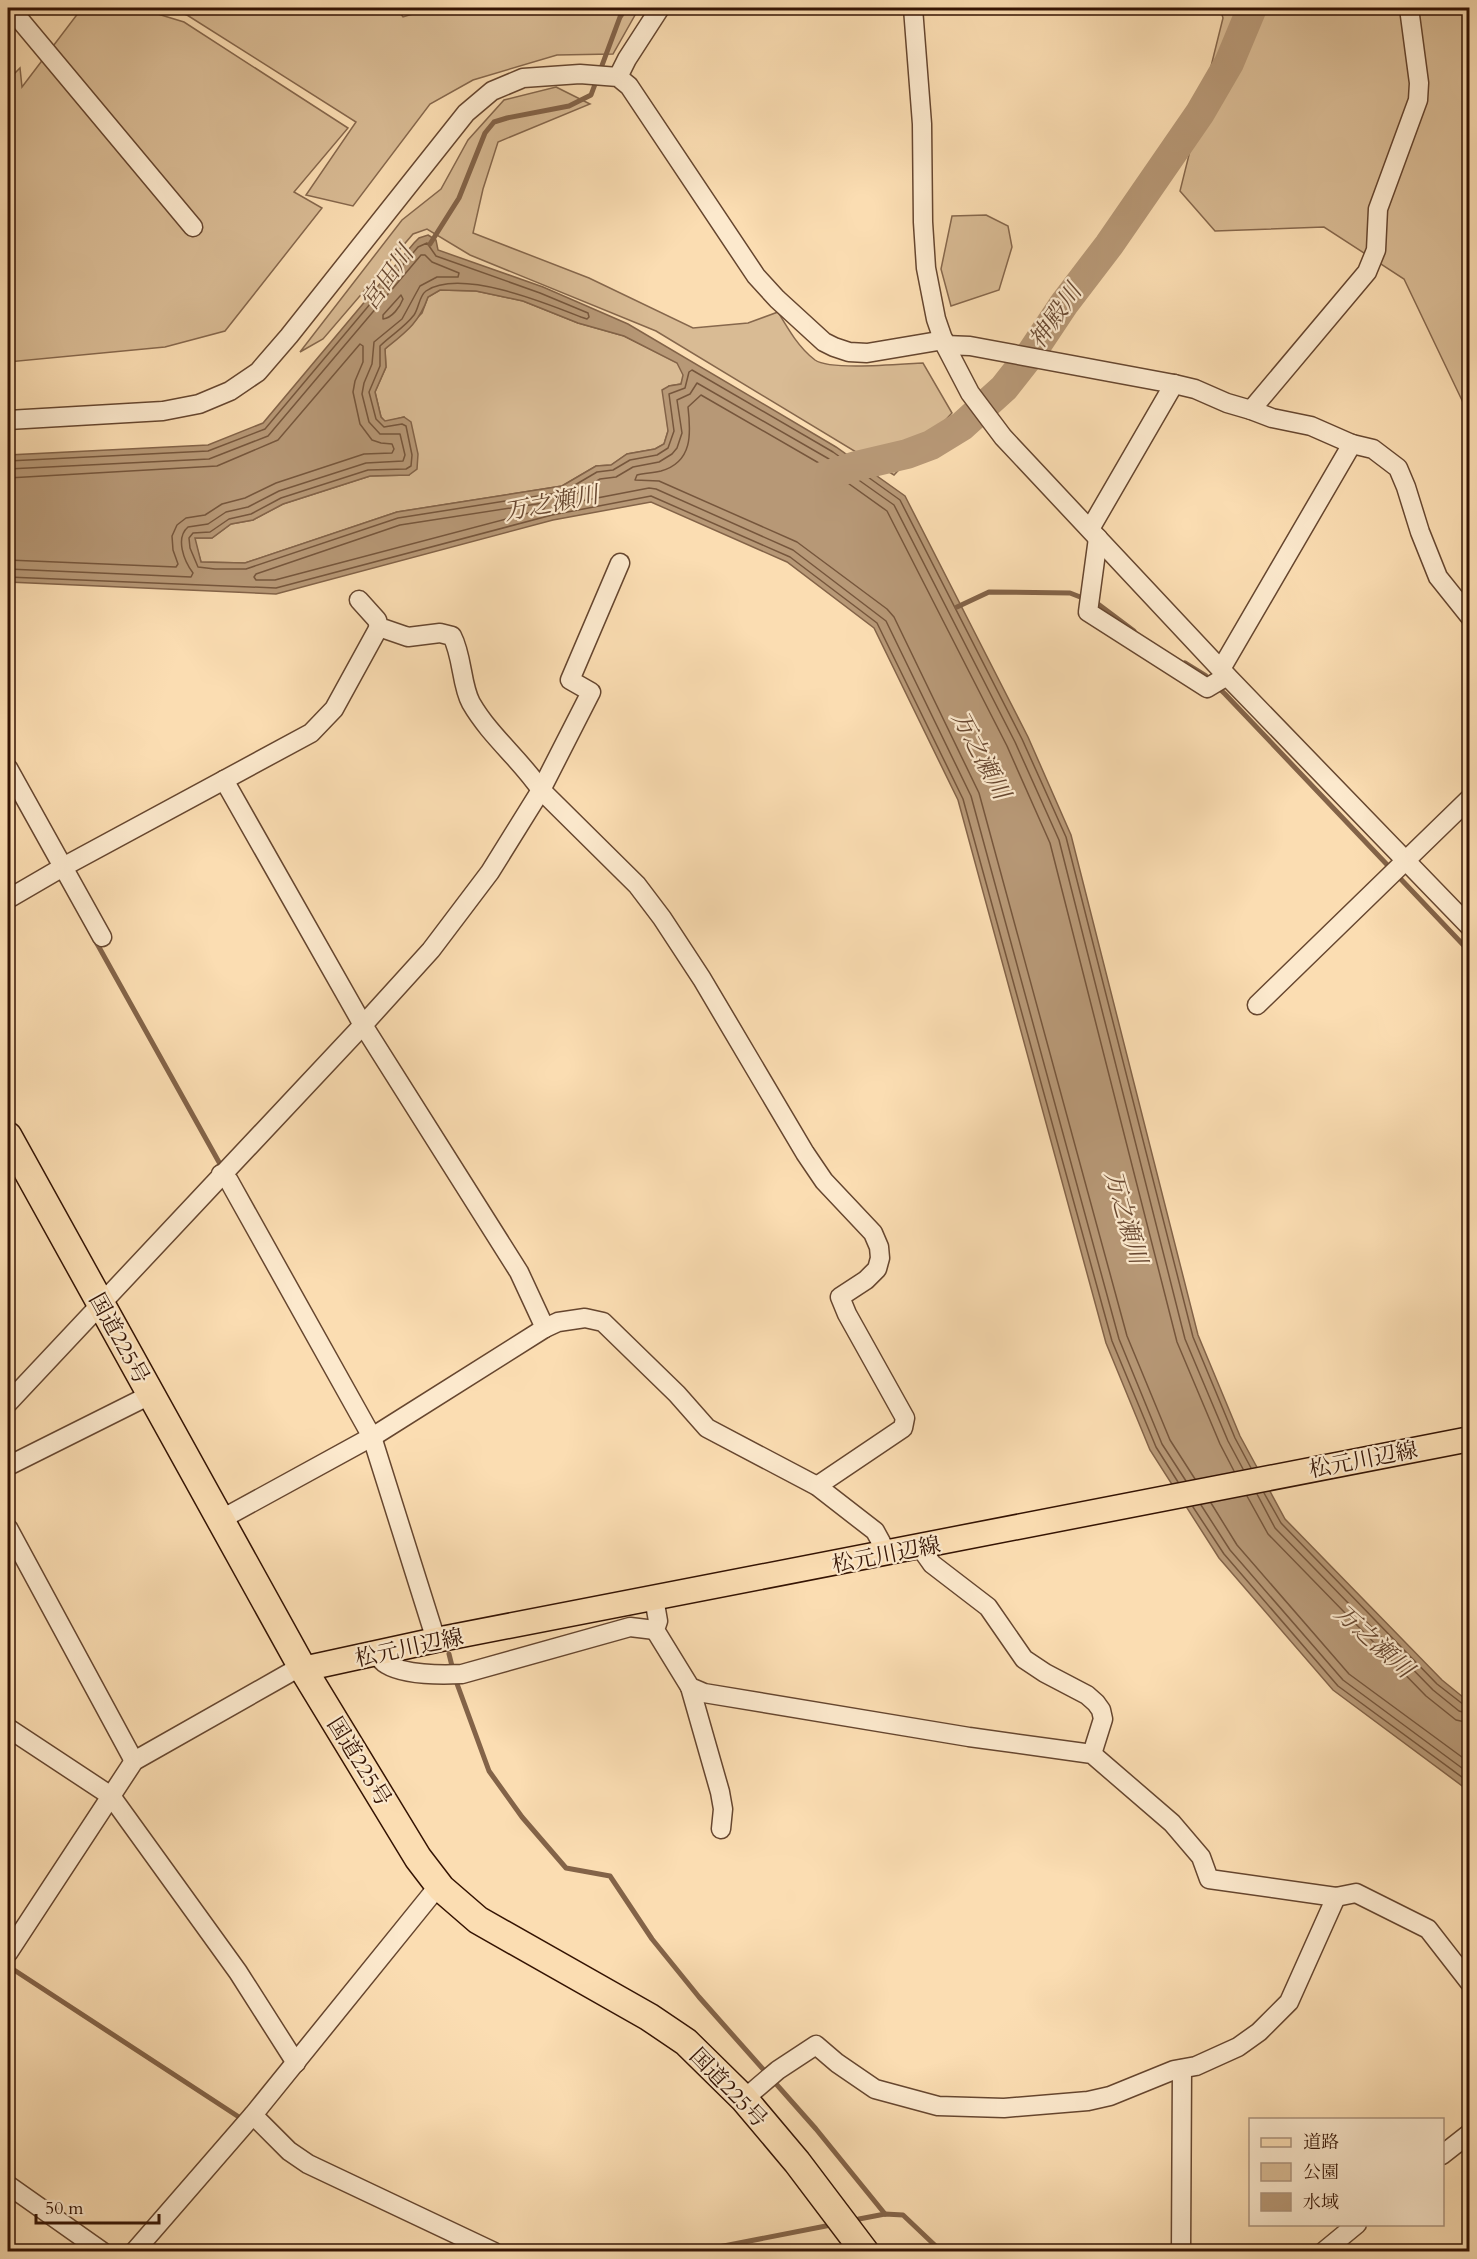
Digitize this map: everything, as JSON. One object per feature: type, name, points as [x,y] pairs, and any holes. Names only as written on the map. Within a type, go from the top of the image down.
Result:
[{"type":"highway","name":"国道225号","points":[[8,1136],[303,1669],[418,1858],[441,1888],[478,1920],[649,2017],[686,2042],[744,2099],[798,2162],[865,2252]]},
{"type":"main road","name":"松元川辺線","points":[[303,1669],[1470,1439]]},
{"type":"street","points":[[10,8],[194,227]]},
{"type":"street","points":[[613,77],[660,8]]},
{"type":"street","points":[[913,8],[922,124],[924,244],[930,292],[944,342],[970,393],[1003,437],[1094,533],[1219,678],[1397,868],[1470,927]]},
{"type":"street","points":[[1251,410],[1367,272],[1374,258],[1378,209],[1418,100],[1419,82],[1409,8]]},
{"type":"street","points":[[8,420],[163,411],[199,404],[230,391],[258,372],[289,336],[466,112],[492,91],[523,78],[580,74],[613,77],[629,86],[756,276],[777,299],[824,342],[849,352],[867,353],[944,342],[1174,384],[1195,389],[1227,403],[1272,418],[1311,426],[1352,444],[1373,449],[1398,468],[1438,577],[1470,617]]},
{"type":"street","points":[[1174,384],[1094,533],[1088,612],[1207,688],[1219,678],[1352,444]]},
{"type":"street","points":[[8,1403],[363,1025],[438,942],[490,872],[541,790],[591,692],[570,680],[620,563]]},
{"type":"street","points":[[359,600],[379,627],[408,637],[440,633],[452,636],[458,648],[469,700],[492,735],[528,772],[541,790],[637,885],[702,979],[805,1153],[824,1180],[873,1233],[879,1247],[880,1258],[877,1269],[866,1280],[840,1297],[905,1418],[903,1428],[817,1486]]},
{"type":"street","points":[[8,899],[311,733],[334,709],[379,627]]},
{"type":"street","points":[[8,768],[58,870],[102,937]]},
{"type":"street","points":[[224,780],[363,1025],[519,1272],[545,1328]]},
{"type":"street","points":[[1257,1005],[1470,798]]},
{"type":"street","points":[[222,1174],[229,1181],[375,1436],[436,1641]]},
{"type":"street","points":[[220,1520],[375,1436],[545,1328],[558,1322],[585,1318],[603,1322],[677,1394],[707,1428],[817,1486],[875,1531],[884,1554]]},
{"type":"street","points":[[8,1466],[150,1395]]},
{"type":"street","points":[[8,1528],[134,1761]]},
{"type":"street","points":[[920,1547],[932,1564],[988,1607],[1024,1659],[1096,1702],[1103,1719],[1092,1754]]},
{"type":"street","points":[[654,1598],[658,1621],[655,1630],[690,1687],[720,1792],[723,1809],[721,1828]]},
{"type":"street","points":[[377,1653],[384,1664],[402,1670],[442,1676],[462,1674],[630,1627],[655,1630]]},
{"type":"street","points":[[8,1953],[134,1761],[291,1672],[303,1669]]},
{"type":"street","points":[[690,1687],[704,1693],[727,1697],[969,1737],[1092,1754],[1184,1835],[1201,1857],[1209,1880],[1336,1897],[1356,1893],[1428,1929],[1470,1983]]},
{"type":"street","points":[[8,1728],[111,1796],[238,1972],[296,2063]]},
{"type":"street","points":[[134,2252],[249,2120],[431,1895],[441,1888]]},
{"type":"street","points":[[744,2099],[816,2044],[837,2063],[875,2089],[897,2097],[938,2106],[1004,2108],[1088,2102],[1110,2096],[1174,2070],[1196,2066],[1238,2048],[1259,2032],[1289,2002],[1336,1897]]},
{"type":"street","points":[[1180,2252],[1182,2069]]},
{"type":"street","points":[[249,2120],[308,2164],[494,2252]]},
{"type":"street","points":[[1444,2154],[1470,2133]]},
{"type":"street","points":[[8,2186],[103,2252]]},
{"type":"street","points":[[1323,2252],[1355,2226]]},
{"type":"green space","points":[[82,8],[138,8],[184,22],[348,128],[294,192],[322,208],[225,331],[165,347],[8,362],[8,80],[20,68],[22,87]]},
{"type":"green space","points":[[162,8],[396,8],[403,17],[433,8],[639,8],[613,54],[557,55],[473,80],[430,104],[353,206],[306,195],[356,122],[187,15]]},
{"type":"green space","points":[[1220,8],[1469,8],[1469,415],[1404,279],[1324,227],[1215,231],[1180,191],[1223,18]]},
{"type":"green space","points":[[556,87],[590,104],[498,142],[483,189],[473,233],[589,278],[693,328],[748,323],[778,312],[804,350],[815,360],[823,363],[867,366],[923,363],[952,413],[894,475],[656,331],[470,255],[427,229],[413,234],[323,339],[300,352],[402,220],[441,189],[468,140],[504,100]]},
{"type":"green space","points":[[986,215],[1008,226],[1012,247],[999,290],[951,306],[941,269],[952,216]]},
{"type":"green space","points":[[440,290],[476,291],[523,301],[578,323],[624,336],[678,363],[684,375],[681,384],[669,386],[668,431],[664,444],[655,449],[627,454],[611,465],[596,466],[562,486],[397,512],[245,563],[201,562],[194,538],[212,538],[231,524],[253,520],[283,504],[370,476],[409,475],[404,417],[385,422],[381,417],[375,392],[386,367],[385,349],[422,313],[428,297]]},
{"type":"water","name":"万之瀬川","points":[[428,235],[436,240],[438,250],[543,287],[628,324],[836,447],[905,496],[1028,737],[1071,835],[1198,1335],[1240,1436],[1285,1519],[1442,1680],[1469,1702],[1469,1791],[1333,1690],[1219,1558],[1150,1450],[1106,1343],[958,800],[874,628],[787,562],[651,502],[553,520],[276,594],[8,582],[8,455],[208,445],[263,423],[419,238]],"holes":[[[440,290],[476,291],[523,301],[578,323],[624,336],[677,363],[683,375],[681,384],[662,390],[668,431],[664,444],[655,449],[627,454],[611,465],[596,466],[562,486],[397,512],[245,563],[201,562],[195,538],[212,538],[231,524],[253,520],[283,504],[370,476],[409,475],[417,469],[418,454],[411,422],[404,417],[385,421],[381,417],[375,392],[386,367],[385,349],[416,320],[428,297]]]},
{"type":"waterway","name":"宮田川","points":[[430,244],[459,198],[485,133],[494,122],[569,106],[591,95],[620,17],[626,8]]},
{"type":"waterway","name":"神殿川","points":[[822,477],[907,454],[931,445],[962,426],[1004,388],[1109,245],[1200,113],[1229,63],[1252,8]]},
{"type":"waterway","points":[[957,607],[989,592],[1070,593],[1098,604],[1134,631]]},
{"type":"waterway","points":[[1185,663],[1206,676],[1225,694],[1470,952]]},
{"type":"waterway","points":[[95,940],[220,1164]]},
{"type":"waterway","points":[[449,1654],[453,1670]]},
{"type":"waterway","points":[[456,1681],[489,1771],[522,1817],[566,1868],[610,1876],[652,1939],[699,1997],[816,2129],[885,2214]]},
{"type":"waterway","points":[[8,1966],[245,2121]]},
{"type":"waterway","points":[[859,2219],[885,2214],[903,2215],[942,2252]]},
{"type":"waterway","points":[[693,2252],[831,2225]]}]
